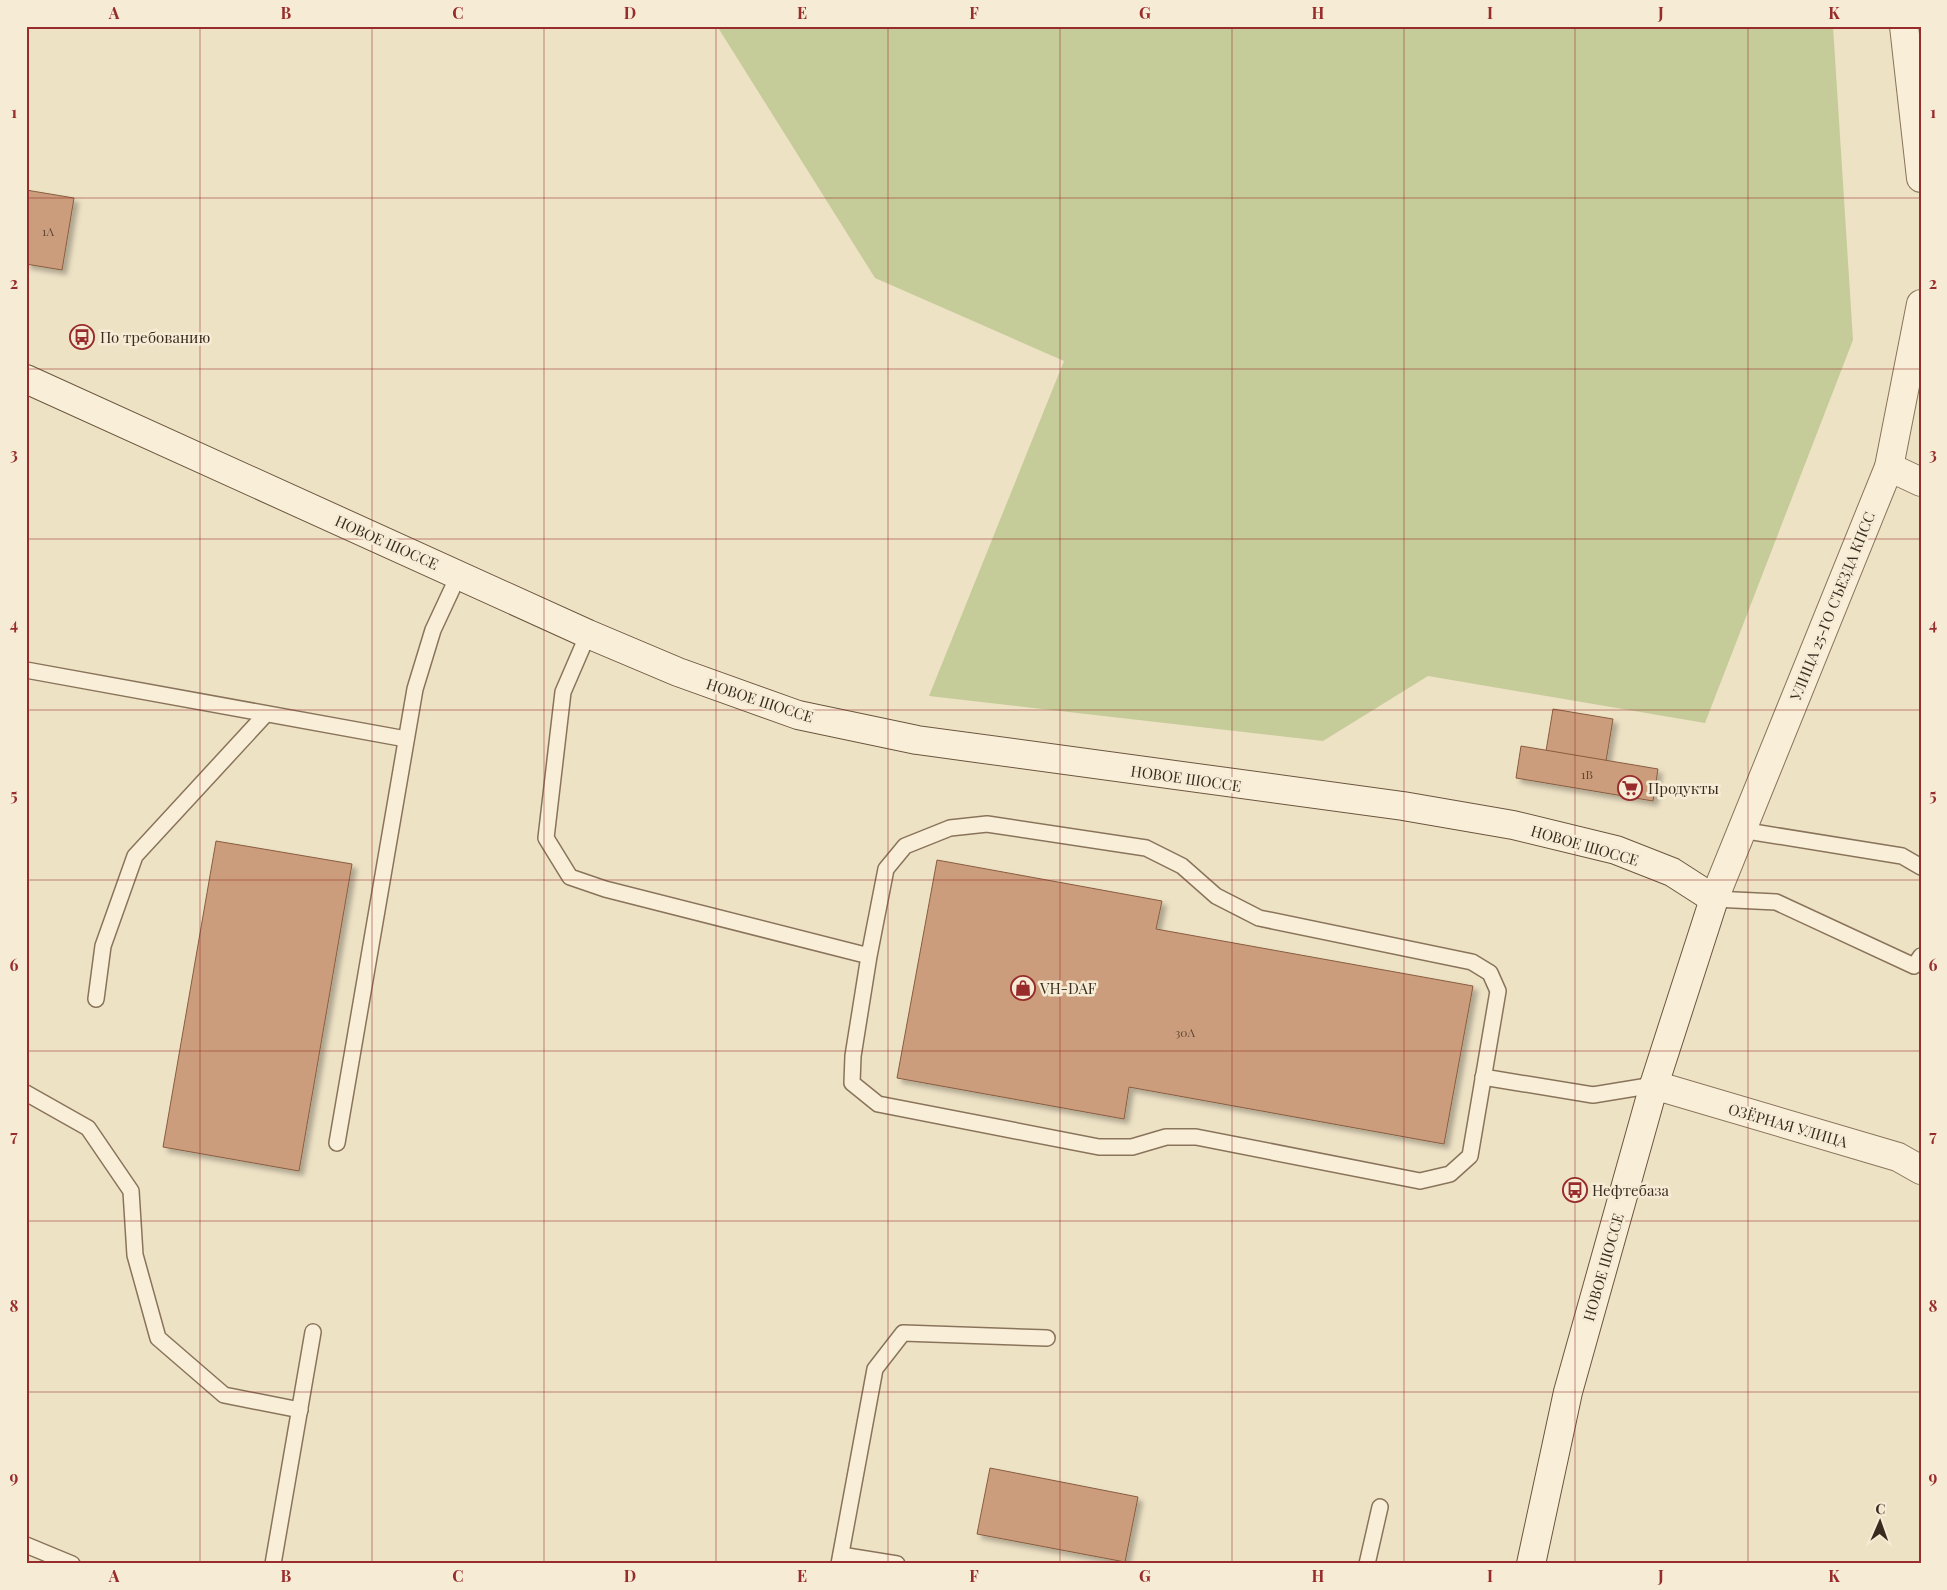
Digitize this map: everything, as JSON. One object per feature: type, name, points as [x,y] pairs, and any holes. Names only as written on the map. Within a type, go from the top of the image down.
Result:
[{"type":"main road","points":[[1904,26],[1921,178]]},
{"type":"main road","name":"УЛИЦА 25-ГО СЪЕЗДА КПСС","points":[[1714,900],[1889,467],[1921,304]]},
{"type":"main road","name":"НОВОЕ ШОССЕ","points":[[26,379],[588,634],[678,672],[798,715],[917,740],[1403,806],[1513,825],[1616,850],[1672,872],[1714,900],[1654,1085],[1568,1392],[1530,1564]]},
{"type":"main road","points":[[1889,467],[1921,482]]},
{"type":"main road","name":"ОЗЁРНАЯ УЛИЦА","points":[[1654,1085],[1898,1157],[1921,1170]]},
{"type":"lane","points":[[337,1143],[414,689],[433,630],[459,574]]},
{"type":"lane","points":[[588,634],[563,692],[546,838],[570,877],[605,889],[869,956]]},
{"type":"lane","points":[[26,670],[406,740]]},
{"type":"lane","points":[[96,999],[103,946],[135,856],[266,714]]},
{"type":"lane","points":[[987,824],[1146,848],[1182,866],[1216,896],[1259,918],[1472,962],[1490,973],[1498,991],[1470,1156],[1450,1174],[1420,1181],[1196,1137],[1166,1137],[1132,1147],[1098,1147],[878,1104],[852,1083],[853,1056],[869,956],[886,869],[905,846],[950,828],[987,824]]},
{"type":"lane","points":[[1741,830],[1902,856],[1921,867]]},
{"type":"lane","points":[[1714,900],[1776,902],[1914,966],[1921,956]]},
{"type":"lane","points":[[1483,1077],[1593,1095],[1654,1085]]},
{"type":"lane","points":[[26,1093],[88,1128],[131,1190],[135,1255],[158,1338],[224,1395],[300,1410]]},
{"type":"lane","points":[[273,1564],[313,1332]]},
{"type":"lane","points":[[897,1564],[840,1560],[875,1369],[903,1333],[1047,1338]]},
{"type":"lane","points":[[1367,1564],[1380,1507]]},
{"type":"lane","points":[[26,1544],[72,1564]]},
{"type":"green space","points":[[717,26],[1833,26],[1853,340],[1705,723],[1428,676],[1323,741],[929,696],[1064,361],[875,278]]},
{"type":"building","points":[[26,190],[74,198],[62,270],[26,264]]},
{"type":"building","points":[[1553,709],[1613,719],[1606,761],[1546,751]]},
{"type":"building","points":[[1521,746],[1658,769],[1653,801],[1516,778]]},
{"type":"building","points":[[216,841],[352,864],[299,1171],[163,1147]]},
{"type":"building","points":[[937,860],[1162,901],[1156,929],[1473,986],[1444,1144],[1129,1087],[1124,1119],[897,1078]]},
{"type":"building","points":[[990,1468],[1138,1497],[1125,1562],[977,1534]]},
{"type":"place","name":"По требованию","points":[[82,337]]},
{"type":"place","name":"Продукты","points":[[1630,788]]},
{"type":"place","name":"VH-DAF","points":[[1023,988]]},
{"type":"place","name":"Нефтебаза","points":[[1575,1190]]}]
